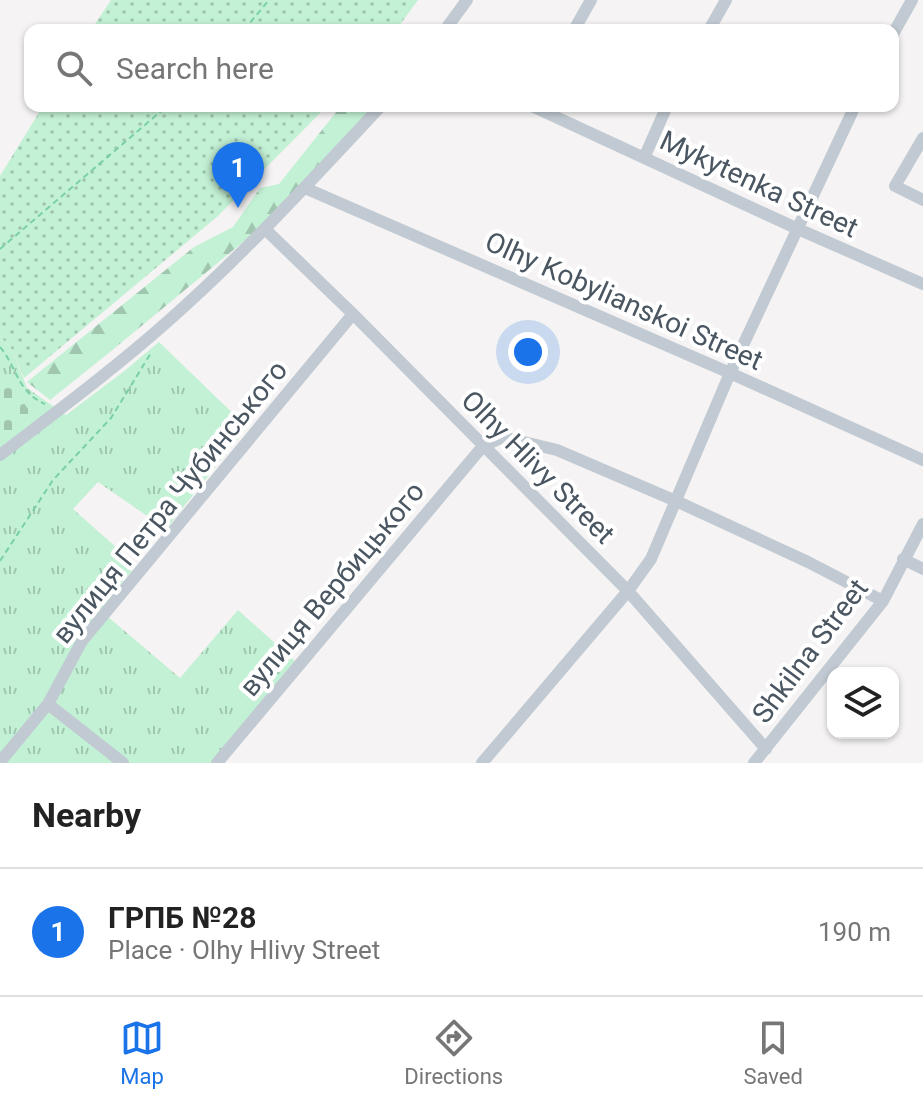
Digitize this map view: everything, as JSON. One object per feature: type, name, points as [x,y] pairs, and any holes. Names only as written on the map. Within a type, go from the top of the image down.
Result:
[{"type":"street","points":[[449,24],[467,0]]},
{"type":"street","points":[[577,24],[591,0]]},
{"type":"street","points":[[712,24],[726,0]]},
{"type":"street","points":[[899,24],[912,0]]},
{"type":"street","points":[[0,455],[166,323],[265,229],[375,112]]},
{"type":"street","name":"Mykytenka Street","points":[[545,112],[923,284]]},
{"type":"street","points":[[644,158],[664,112]]},
{"type":"street","points":[[482,763],[628,591],[651,559],[730,373],[852,112]]},
{"type":"street","points":[[923,138],[895,186],[923,200]]},
{"type":"street","name":"Olhy Kobylianskoi Street","points":[[305,188],[923,460]]},
{"type":"street","name":"Olhy Hlivy Street","points":[[265,229],[628,591],[766,749]]},
{"type":"street","name":"вулиця Петра Чубинського","points":[[0,762],[48,704],[82,641],[353,314]]},
{"type":"street","points":[[483,446],[503,437],[557,450],[808,562],[883,601]]},
{"type":"street","name":"вулиця Вербицького","points":[[217,763],[483,446]]},
{"type":"street","name":"Shkilna Street","points":[[754,763],[883,601],[923,524]]},
{"type":"street","points":[[903,559],[923,569]]},
{"type":"street","points":[[48,704],[123,763]]},
{"type":"path","points":[[249,24],[269,0]]},
{"type":"path","points":[[0,249],[160,112]]},
{"type":"path","points":[[0,561],[53,480],[111,418],[154,346]]},
{"type":"path","points":[[0,347],[19,383],[40,402],[61,409]]},
{"type":"green space","points":[[111,0],[418,0],[400,24],[95,24]]},
{"type":"green space","points":[[39,112],[321,112],[218,216],[24,378],[12,349],[0,336],[0,176]]},
{"type":"green space","points":[[336,112],[369,112],[284,208],[50,400],[27,382],[194,247],[233,227],[260,188],[279,184]]},
{"type":"green space","points":[[0,336],[12,349],[27,388],[66,415],[159,342],[247,427],[166,529],[98,482],[73,509],[136,565],[101,611],[180,678],[238,610],[296,662],[214,763],[0,763]]},
{"type":"green space","points":[[0,372],[35,418],[0,444]]},
{"type":"place","name":"ГРПБ №28","points":[[238,208]]}]
